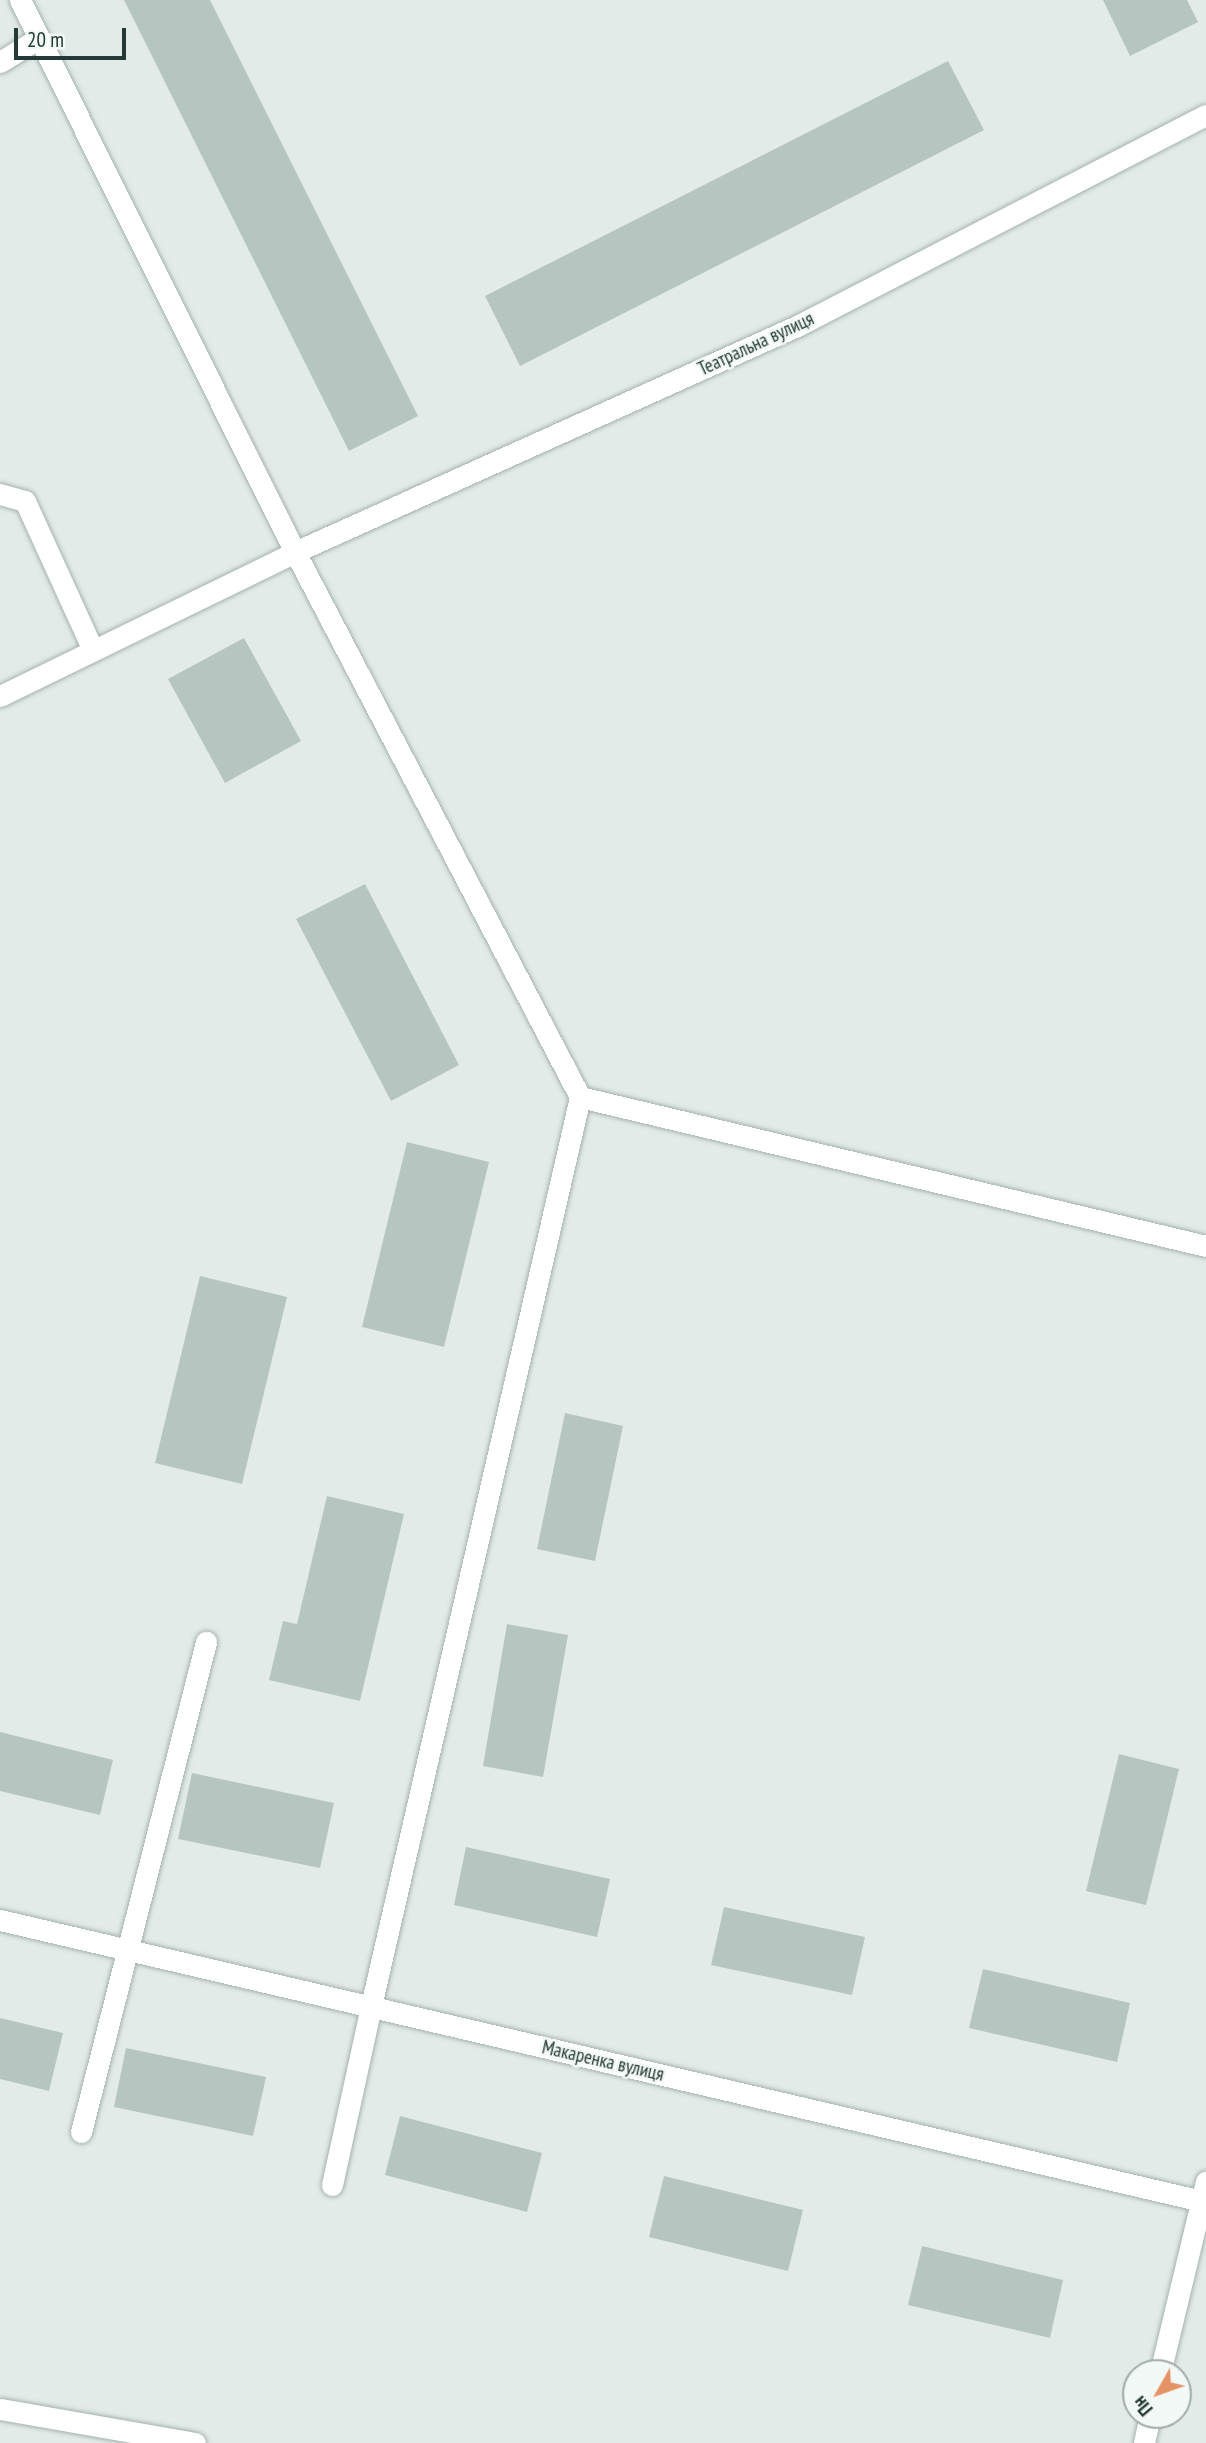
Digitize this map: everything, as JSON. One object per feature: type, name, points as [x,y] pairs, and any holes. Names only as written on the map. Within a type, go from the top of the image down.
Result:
[{"type":"street","points":[[20,0],[295,552],[580,1097],[332,2185]]},
{"type":"street","points":[[0,62],[39,38]]},
{"type":"street","name":"Театральна вулиця","points":[[0,696],[295,552],[797,326],[1206,115]]},
{"type":"street","points":[[0,494],[25,501],[93,650]]},
{"type":"street","points":[[580,1097],[1206,1246]]},
{"type":"street","points":[[81,2132],[123,1948],[206,1642]]},
{"type":"street","name":"Макаренка вулиця","points":[[0,1920],[1204,2195]]},
{"type":"street","points":[[1163,2359],[1204,2195]]},
{"type":"street","points":[[0,2409],[195,2443]]},
{"type":"building","points":[[124,0],[210,0],[418,416],[349,451]]},
{"type":"building","points":[[1103,0],[1187,0],[1198,22],[1130,56]]},
{"type":"building","points":[[948,61],[984,130],[520,366],[485,296]]},
{"type":"building","points":[[244,638],[301,741],[225,783],[168,679]]},
{"type":"building","points":[[365,884],[459,1065],[391,1101],[296,919]]},
{"type":"building","points":[[407,1142],[489,1162],[444,1347],[362,1327]]},
{"type":"building","points":[[200,1276],[287,1297],[242,1484],[155,1463]]},
{"type":"building","points":[[565,1413],[623,1426],[595,1561],[537,1549]]},
{"type":"building","points":[[327,1496],[404,1514],[360,1701],[269,1680],[283,1621],[297,1624]]},
{"type":"building","points":[[507,1624],[568,1635],[543,1777],[483,1766]]},
{"type":"building","points":[[0,1732],[113,1760],[100,1815],[0,1791]]},
{"type":"building","points":[[1119,1754],[1179,1769],[1146,1905],[1086,1891]]},
{"type":"building","points":[[192,1773],[334,1803],[320,1868],[178,1839]]},
{"type":"building","points":[[466,1847],[610,1879],[597,1937],[454,1905]]},
{"type":"building","points":[[724,1907],[865,1937],[852,1995],[711,1965]]},
{"type":"building","points":[[983,1969],[1130,2003],[1117,2062],[969,2028]]},
{"type":"building","points":[[0,2018],[63,2033],[49,2091],[0,2079]]},
{"type":"building","points":[[126,2048],[266,2077],[253,2136],[114,2107]]},
{"type":"building","points":[[400,2116],[542,2153],[527,2212],[385,2175]]},
{"type":"building","points":[[664,2176],[803,2210],[788,2271],[649,2237]]},
{"type":"building","points":[[922,2246],[1063,2280],[1050,2338],[908,2305]]}]
